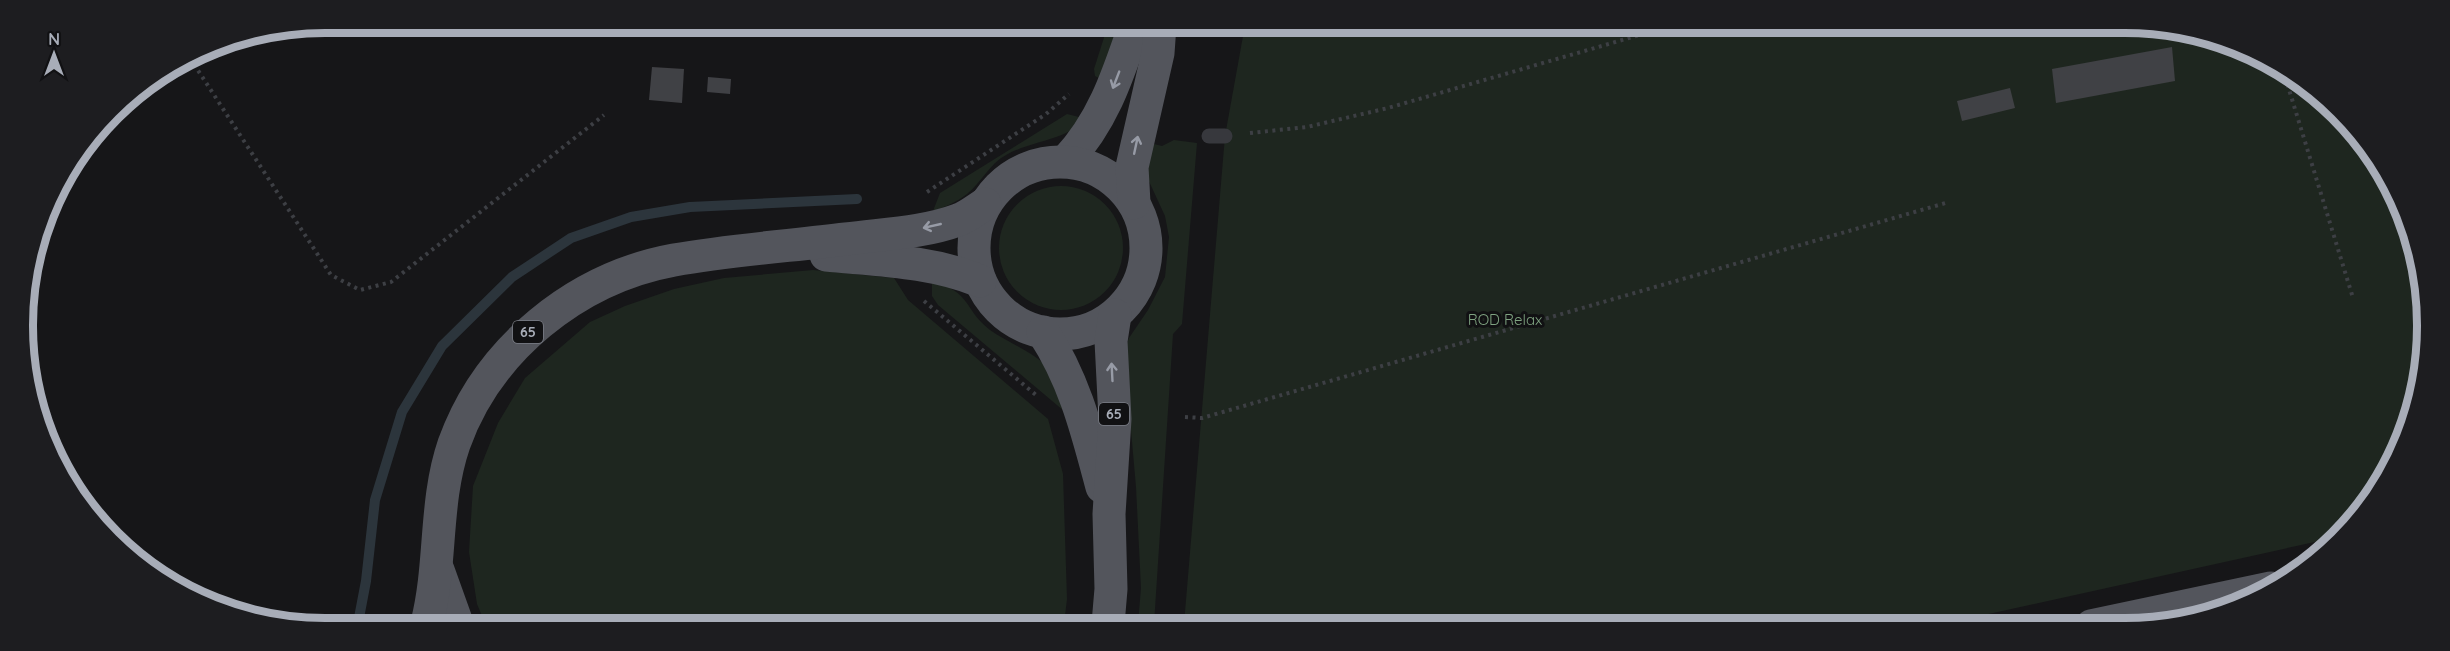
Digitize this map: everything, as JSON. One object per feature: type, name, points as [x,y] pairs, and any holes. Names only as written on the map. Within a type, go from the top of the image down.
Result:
[{"type":"main road","points":[[1066,161],[1095,126],[1106,104],[1132,33]]},
{"type":"main road","points":[[1134,203],[1132,167],[1158,53],[1159,33]]},
{"type":"main road","points":[[1066,161],[1086,165],[1105,174],[1122,187],[1134,203],[1144,226],[1147,250],[1142,274],[1132,296],[1115,315],[1099,325],[1081,331],[1062,334],[1043,332],[1023,326],[1005,315],[991,300],[980,281],[975,262],[974,242],[977,222],[985,204],[1000,186],[1019,171],[1042,163],[1066,161]]},
{"type":"main road","points":[[767,248],[915,231],[959,220],[985,204]]},
{"type":"main road","name":"65","points":[[455,618],[437,566],[437,526],[443,484],[455,443],[491,374],[513,347],[551,314],[578,296],[627,273],[673,260],[767,248],[914,264],[960,273],[980,281]]},
{"type":"main road","name":"65","points":[[1109,618],[1111,589],[1109,514],[1115,419],[1111,341],[1115,315]]},
{"type":"main road","name":"65","points":[[1043,332],[1063,363],[1083,416],[1109,514]]},
{"type":"main road","points":[[429,618],[437,566]]},
{"type":"main road","points":[[2130,618],[2239,595]]},
{"type":"lane","points":[[1209,136],[1225,135]]},
{"type":"path","points":[[1225,135],[1307,128],[1377,111],[1646,33]]},
{"type":"path","points":[[194,64],[331,275],[360,290],[391,282],[604,115]]},
{"type":"path","points":[[2287,82],[2353,298]]},
{"type":"path","points":[[1185,417],[1202,418],[1949,202]]},
{"type":"green space","points":[[1105,33],[1115,33],[1101,79],[1095,76],[1094,69]]},
{"type":"green space","name":"ROD Relax","points":[[1244,33],[2124,33],[2182,39],[2236,55],[2287,82],[2303,93],[2331,119],[2357,147],[2368,163],[2395,214],[2411,268],[2417,326],[2411,383],[2395,437],[2378,472],[2357,504],[2322,540],[1970,618],[1185,618],[1225,136]]},
{"type":"green space","points":[[1067,114],[1087,119],[1068,132],[1006,155],[995,163],[967,194],[933,211],[940,193]]},
{"type":"green space","points":[[1174,140],[1197,143],[1182,324],[1173,334],[1154,618],[1138,618],[1141,588],[1136,487],[1124,351],[1129,338],[1148,310],[1165,277],[1169,237],[1165,216],[1147,177],[1150,143],[1162,146]]},
{"type":"green space","points":[[1061,186],[1085,191],[1105,204],[1118,224],[1123,248],[1118,272],[1105,292],[1085,305],[1061,310],[1037,305],[1017,292],[1004,272],[999,248],[1004,224],[1017,204],[1037,191]]},
{"type":"green space","points":[[813,270],[894,278],[908,300],[1048,419],[1063,474],[1067,599],[1065,618],[483,618],[477,604],[469,552],[473,486],[498,423],[525,378],[590,322],[625,306],[674,289],[724,278]]},
{"type":"green space","points":[[932,281],[955,291],[990,330],[1045,364],[1056,380],[1064,411],[938,305],[932,296]]},
{"type":"building","points":[[2172,47],[2175,81],[2056,103],[2052,69]]},
{"type":"building","points":[[652,67],[684,69],[682,103],[649,100]]},
{"type":"building","points":[[708,77],[731,79],[730,94],[707,92]]},
{"type":"building","points":[[2010,88],[2015,108],[1962,121],[1957,101]]},
{"type":"waterway","points":[[359,618],[366,581],[375,500],[402,412],[442,346],[512,277],[571,238],[631,217],[690,207],[857,199]]}]
